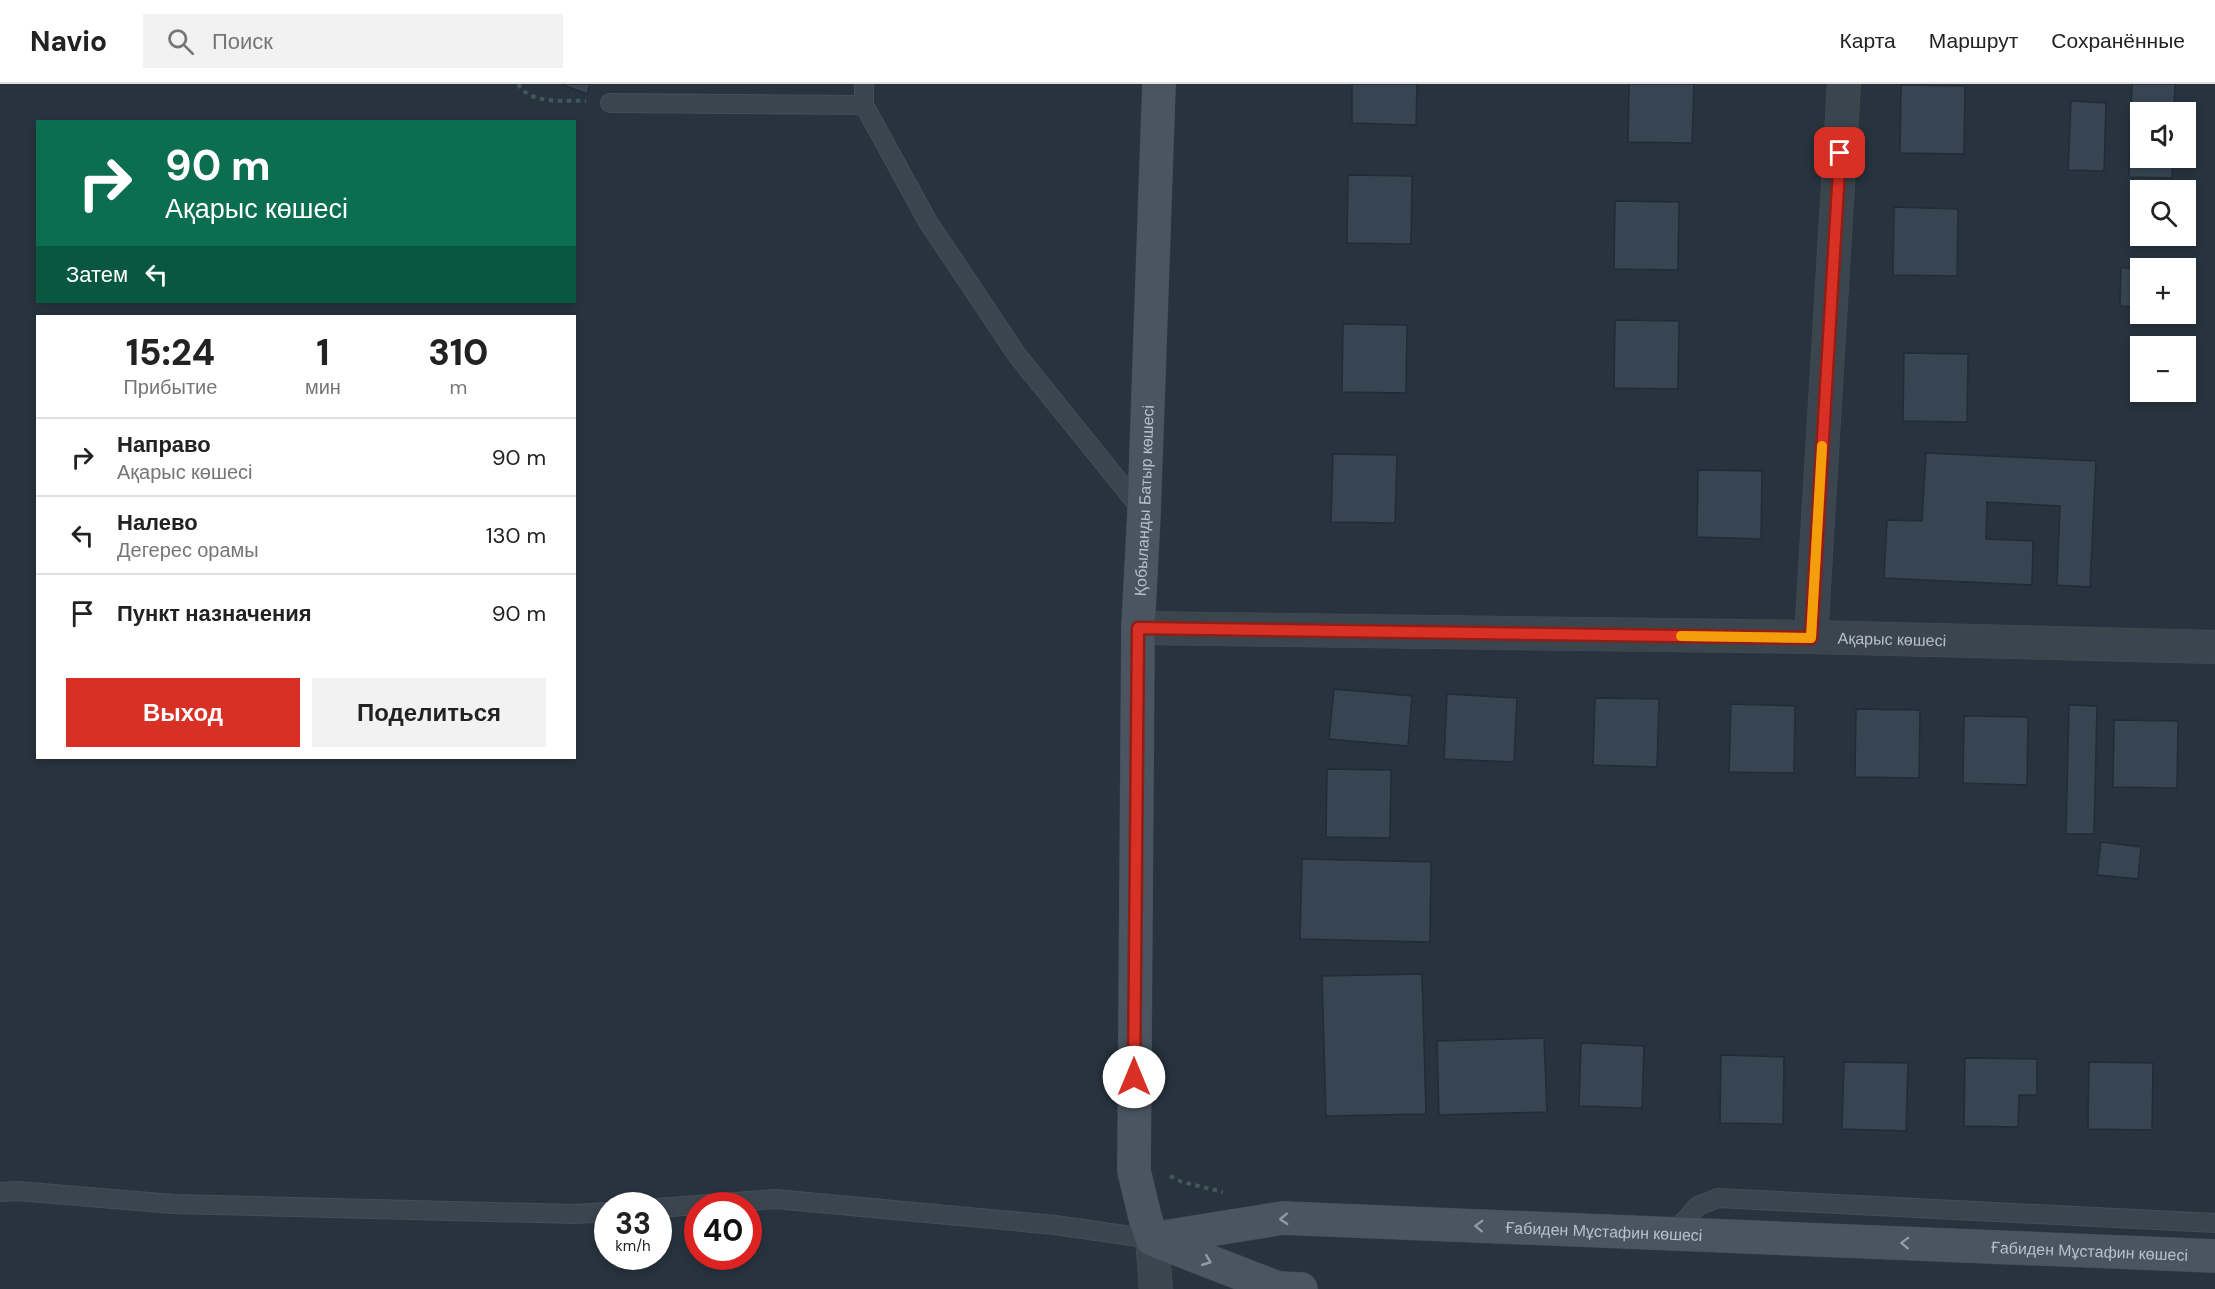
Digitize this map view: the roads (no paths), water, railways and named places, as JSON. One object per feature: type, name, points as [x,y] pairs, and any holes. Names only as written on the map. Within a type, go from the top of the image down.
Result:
[{"type":"street","name":"Қобыланды Батыр көшесі","points":[[1152,1239],[1144,1217],[1134,1171],[1138,628],[1159,84]]},
{"type":"street","points":[[1811,638],[1844,84]]},
{"type":"street","name":"Ақарыс көшесі","points":[[1138,628],[1811,638],[2215,647]]},
{"type":"street","name":"Ғабиден Мұстафин көшесі","points":[[1152,1239],[1283,1218],[2215,1256]]},
{"type":"street","points":[[1156,1289],[1152,1239],[1286,1289]]},
{"type":"lane","points":[[864,84],[864,105],[928,222],[1017,355],[1144,513]]},
{"type":"lane","points":[[610,103],[864,105]]},
{"type":"lane","points":[[0,1192],[18,1191],[173,1204],[594,1213]]},
{"type":"lane","points":[[1672,1234],[1698,1206],[1718,1198],[2215,1223]]},
{"type":"lane","points":[[672,1207],[775,1199],[1055,1225],[1152,1239]]},
{"type":"lane","points":[[1950,1245],[1954,1209]]}]
